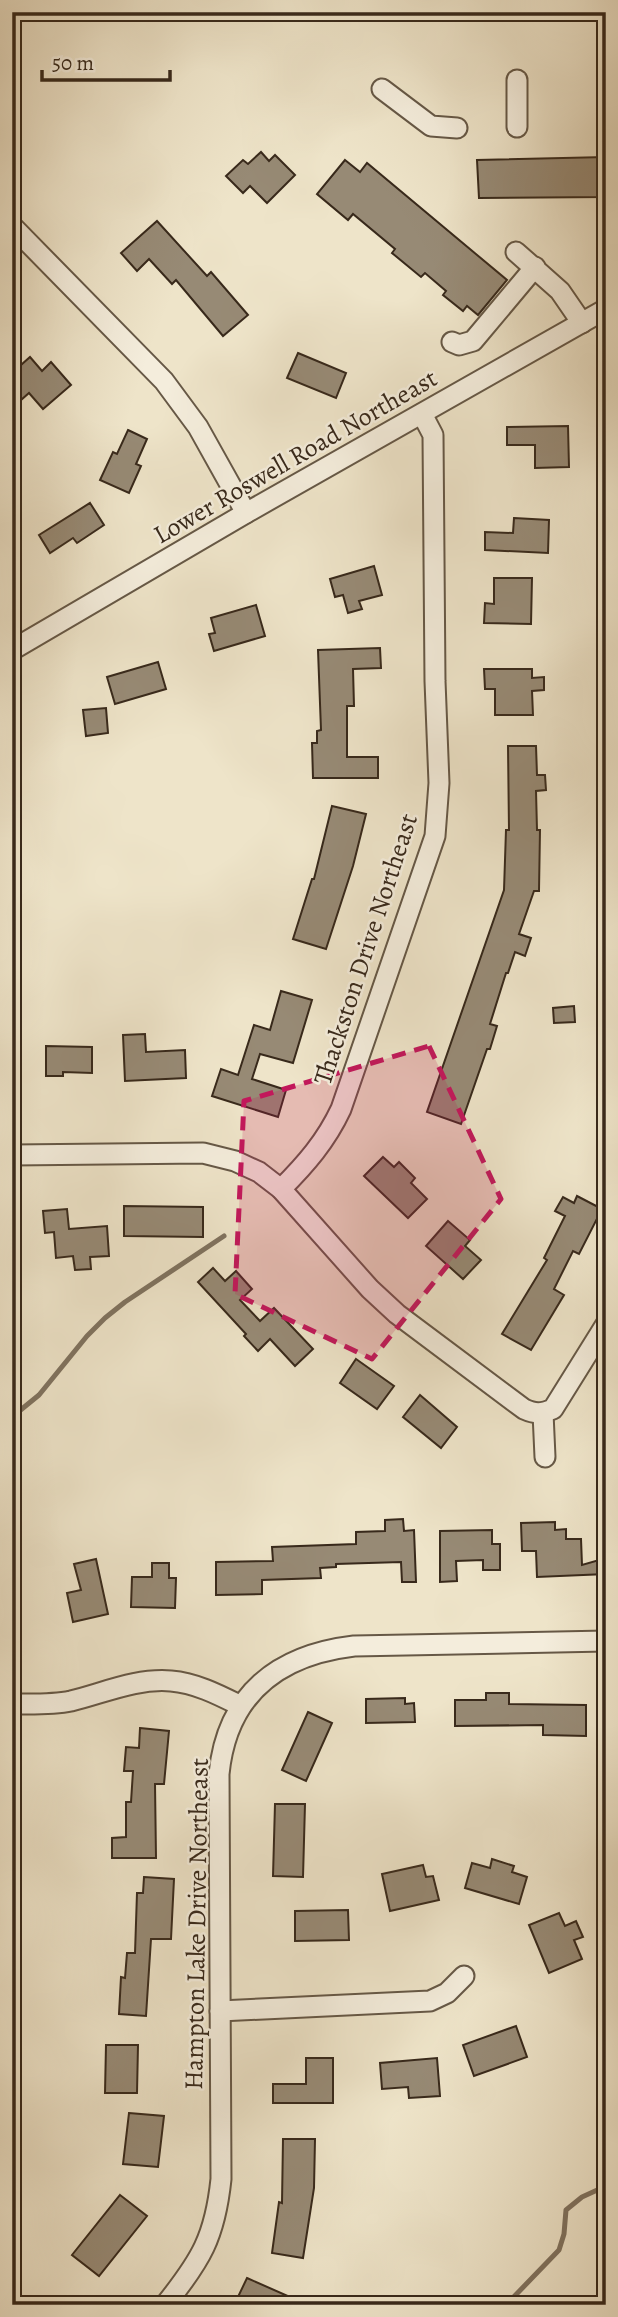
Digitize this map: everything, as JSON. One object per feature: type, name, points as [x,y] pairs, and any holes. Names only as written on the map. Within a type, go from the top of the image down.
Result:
[{"type":"street","points":[[517,80],[517,127]]},
{"type":"street","points":[[382,89],[431,126],[457,128]]},
{"type":"street","points":[[12,226],[164,381],[198,427],[246,513]]},
{"type":"street","points":[[516,252],[560,291],[582,323]]},
{"type":"street","points":[[452,342],[459,345],[473,341],[535,267]]},
{"type":"street","name":"Lower Roswell Road Northeast","points":[[12,650],[246,513],[606,309]]},
{"type":"street","name":"Thackston Drive Northeast","points":[[281,1189],[315,1153],[341,1109],[435,836],[439,783],[435,681],[433,435],[422,414]]},
{"type":"street","points":[[12,1155],[203,1153],[236,1161],[259,1172],[281,1189],[370,1289],[397,1314],[533,1413],[543,1413],[558,1403],[606,1325]]},
{"type":"street","points":[[543,1413],[545,1457]]},
{"type":"street","name":"Hampton Lake Drive Northeast","points":[[165,2305],[193,2270],[208,2243],[217,2211],[221,2179],[219,1774],[221,1752],[241,1706],[274,1671],[327,1650],[354,1646],[606,1641]]},
{"type":"street","points":[[12,1704],[71,1701],[123,1686],[169,1681],[207,1689],[241,1706]]},
{"type":"street","points":[[220,2011],[430,2001],[447,1993],[464,1976]]},
{"type":"highlighted area","points":[[429,1046],[501,1199],[372,1359],[235,1294],[244,1101]]},
{"type":"building","points":[[261,152],[269,161],[275,155],[295,175],[267,203],[250,186],[243,193],[226,176],[243,160],[248,164]]},
{"type":"building","points":[[606,157],[606,197],[479,198],[477,160]]},
{"type":"building","points":[[345,160],[360,172],[367,163],[507,280],[478,315],[467,306],[463,311],[443,295],[446,291],[425,273],[421,277],[392,253],[395,249],[353,214],[348,220],[317,194]]},
{"type":"building","points":[[157,221],[207,276],[211,272],[248,315],[223,336],[176,280],[172,284],[149,259],[137,271],[121,253]]},
{"type":"building","points":[[298,353],[346,373],[336,398],[287,378]]},
{"type":"building","points":[[30,357],[42,371],[51,362],[71,385],[43,409],[29,393],[21,400],[12,389],[12,373]]},
{"type":"building","points":[[568,426],[569,467],[535,468],[535,445],[507,445],[507,427]]},
{"type":"building","points":[[128,430],[147,439],[136,464],[141,466],[129,493],[100,480],[113,452],[117,454]]},
{"type":"building","points":[[90,503],[104,525],[77,543],[73,538],[50,553],[39,535]]},
{"type":"building","points":[[514,518],[549,520],[548,553],[485,550],[485,532],[513,533]]},
{"type":"building","points":[[374,566],[382,595],[359,601],[362,609],[348,613],[343,595],[335,597],[330,579]]},
{"type":"building","points":[[494,578],[532,578],[531,624],[484,623],[485,603],[494,604]]},
{"type":"building","points":[[256,605],[265,636],[214,651],[209,634],[215,633],[211,618]]},
{"type":"building","points":[[380,648],[381,668],[353,669],[354,706],[347,706],[347,757],[378,757],[378,778],[313,778],[312,743],[317,743],[317,731],[321,730],[318,650]]},
{"type":"building","points":[[158,662],[166,689],[115,704],[107,677]]},
{"type":"building","points":[[484,669],[532,669],[532,678],[544,677],[544,690],[532,691],[533,715],[495,715],[495,689],[485,689]]},
{"type":"building","points":[[106,708],[108,733],[86,736],[83,710]]},
{"type":"building","points":[[508,746],[536,746],[537,775],[545,775],[546,790],[536,791],[537,830],[540,830],[539,891],[534,891],[519,934],[531,938],[525,956],[515,952],[506,973],[490,1024],[497,1026],[461,1124],[427,1112],[504,890],[506,830],[509,830]]},
{"type":"building","points":[[332,806],[366,814],[353,866],[326,949],[293,939],[314,879]]},
{"type":"building","points":[[281,991],[312,1000],[293,1063],[260,1054],[252,1079],[286,1090],[278,1117],[212,1096],[221,1069],[238,1075],[254,1025],[270,1030]]},
{"type":"building","points":[[574,1006],[575,1022],[554,1023],[553,1008]]},
{"type":"building","points":[[145,1034],[146,1052],[185,1050],[186,1078],[125,1081],[123,1035]]},
{"type":"building","points":[[46,1046],[92,1047],[92,1073],[63,1072],[63,1076],[46,1076]]},
{"type":"building","points":[[383,1157],[394,1167],[399,1162],[415,1178],[411,1183],[427,1199],[408,1218],[364,1176]]},
{"type":"building","points":[[577,1196],[602,1209],[579,1254],[573,1251],[554,1289],[564,1295],[531,1350],[502,1334],[547,1260],[544,1258],[565,1216],[555,1211],[563,1197],[574,1203]]},
{"type":"building","points":[[124,1206],[203,1207],[203,1237],[124,1236]]},
{"type":"building","points":[[67,1209],[69,1229],[107,1226],[109,1256],[90,1257],[91,1269],[75,1270],[73,1256],[56,1258],[54,1232],[45,1233],[43,1211]]},
{"type":"building","points":[[448,1221],[470,1240],[465,1246],[481,1260],[463,1279],[426,1246]]},
{"type":"building","points":[[213,1268],[225,1281],[236,1271],[252,1289],[240,1300],[260,1321],[274,1308],[313,1349],[295,1366],[270,1339],[258,1351],[198,1282]]},
{"type":"building","points":[[356,1359],[394,1386],[377,1409],[340,1383]]},
{"type":"building","points":[[420,1395],[457,1427],[441,1448],[403,1417]]},
{"type":"building","points":[[403,1519],[404,1531],[414,1530],[416,1582],[402,1582],[401,1562],[336,1564],[336,1567],[320,1568],[321,1578],[262,1580],[262,1594],[216,1595],[216,1562],[273,1561],[272,1547],[356,1544],[356,1532],[385,1531],[385,1520]]},
{"type":"building","points":[[555,1522],[555,1530],[566,1529],[566,1539],[581,1539],[582,1565],[606,1558],[606,1574],[537,1577],[536,1551],[522,1551],[521,1523]]},
{"type":"building","points":[[492,1530],[492,1544],[500,1544],[500,1570],[483,1570],[483,1560],[456,1561],[457,1581],[440,1582],[440,1531]]},
{"type":"building","points":[[96,1559],[108,1614],[73,1622],[67,1593],[81,1590],[74,1564]]},
{"type":"building","points":[[152,1563],[169,1563],[169,1578],[176,1578],[175,1608],[131,1607],[132,1577],[152,1577]]},
{"type":"building","points":[[486,1693],[509,1693],[509,1704],[586,1705],[586,1736],[543,1735],[543,1725],[455,1726],[455,1700],[486,1700]]},
{"type":"building","points":[[405,1698],[405,1704],[414,1703],[415,1722],[366,1723],[366,1699]]},
{"type":"building","points":[[308,1712],[332,1723],[306,1781],[282,1770]]},
{"type":"building","points":[[140,1728],[169,1731],[164,1784],[155,1784],[156,1858],[112,1858],[112,1838],[126,1837],[126,1802],[131,1802],[133,1771],[124,1771],[126,1747],[139,1748]]},
{"type":"building","points":[[275,1804],[305,1804],[303,1877],[273,1876]]},
{"type":"building","points":[[492,1859],[514,1866],[512,1872],[527,1877],[519,1904],[465,1888],[472,1863],[490,1868]]},
{"type":"building","points":[[423,1865],[426,1877],[433,1876],[439,1900],[390,1911],[382,1874]]},
{"type":"building","points":[[144,1877],[174,1879],[171,1939],[151,1939],[146,2016],[119,2014],[121,1977],[125,1978],[127,1953],[135,1953],[137,1893],[143,1893]]},
{"type":"building","points":[[348,1910],[349,1940],[295,1941],[295,1911]]},
{"type":"building","points":[[559,1913],[565,1926],[576,1921],[583,1937],[574,1940],[582,1959],[549,1973],[529,1925]]},
{"type":"building","points":[[516,2026],[527,2057],[474,2076],[463,2045]]},
{"type":"building","points":[[106,2045],[138,2045],[137,2093],[105,2093]]},
{"type":"building","points":[[306,2058],[333,2058],[333,2103],[273,2103],[273,2084],[306,2084]]},
{"type":"building","points":[[437,2058],[440,2096],[409,2098],[408,2087],[382,2089],[380,2063]]},
{"type":"building","points":[[129,2113],[164,2116],[158,2167],[123,2164]]},
{"type":"building","points":[[283,2139],[315,2139],[314,2188],[303,2258],[272,2253],[279,2202],[282,2203]]},
{"type":"building","points":[[120,2195],[147,2216],[99,2276],[72,2255]]},
{"type":"building","points":[[247,2278],[308,2305],[249,2305],[237,2299]]},
{"type":"waterway","points":[[12,1417],[39,1395],[105,1318],[224,1236]]},
{"type":"waterway","points":[[506,2305],[559,2250],[564,2234],[566,2210],[582,2197],[606,2186]]}]
